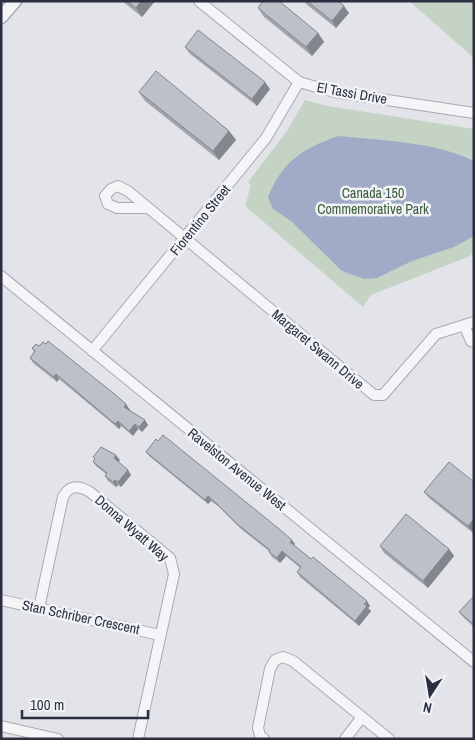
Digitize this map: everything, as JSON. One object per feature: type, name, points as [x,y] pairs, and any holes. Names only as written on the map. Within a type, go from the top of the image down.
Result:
[{"type":"street","points":[[1,17],[15,1]]},
{"type":"street","name":"El Tassi Drive","points":[[199,1],[299,82],[334,92],[474,113]]},
{"type":"street","name":"Fiorentino Street","points":[[92,351],[266,138],[299,82]]},
{"type":"street","name":"Margaret Swann Drive","points":[[148,208],[374,395],[384,395],[436,334],[469,324]]},
{"type":"street","name":"Ravelston Avenue West","points":[[1,276],[474,662]]},
{"type":"street","points":[[469,324],[471,341],[474,342]]},
{"type":"street","name":"Donna Wyatt Way","points":[[39,608],[63,497],[67,490],[74,486],[82,488],[170,558],[174,574],[138,739]]},
{"type":"street","name":"Stan Schriber Crescent","points":[[1,600],[160,635]]},
{"type":"street","points":[[264,739],[260,736],[258,728],[270,670],[275,660],[283,657],[293,660],[389,739]]},
{"type":"street","points":[[345,739],[362,717]]},
{"type":"street","points":[[1,726],[58,739]]},
{"type":"green space","points":[[409,1],[474,1],[474,58]]},
{"type":"green space","name":"Canada 150 Commemorative Park","points":[[305,100],[328,106],[474,129],[474,252],[470,256],[371,295],[363,307],[245,206],[251,185],[248,182],[287,131]]},
{"type":"water","name":"Canada 150 Commemorative Park","points":[[338,136],[425,146],[474,161],[474,236],[454,247],[412,261],[377,278],[364,279],[342,271],[291,221],[273,209],[268,197],[280,174],[295,158],[314,146]]},
{"type":"building","points":[[127,1],[141,1],[136,8]]},
{"type":"building","points":[[263,1],[279,1],[318,33],[306,47],[258,8]]},
{"type":"building","points":[[307,1],[338,1],[344,6],[332,21]]},
{"type":"building","points":[[198,30],[265,82],[252,99],[185,47]]},
{"type":"building","points":[[156,71],[229,131],[213,151],[139,92]]},
{"type":"building","points":[[48,341],[126,404],[124,407],[145,420],[139,427],[135,424],[129,431],[118,421],[115,424],[56,374],[54,377],[30,358],[35,351],[32,348],[36,344],[39,346],[43,342],[46,344]]},
{"type":"building","points":[[163,435],[278,528],[292,540],[290,542],[311,559],[313,557],[367,601],[364,604],[367,606],[355,621],[297,572],[301,567],[282,551],[277,558],[208,496],[205,500],[146,452],[156,439],[158,441]]},
{"type":"building","points":[[101,447],[116,455],[114,458],[128,470],[118,482],[115,480],[113,482],[105,476],[107,473],[93,462],[95,459],[93,457]]},
{"type":"building","points":[[449,462],[474,482],[474,519],[468,526],[424,492]]},
{"type":"building","points":[[406,514],[449,549],[423,581],[380,546]]},
{"type":"building","points":[[473,597],[474,622],[472,623],[459,612]]}]
